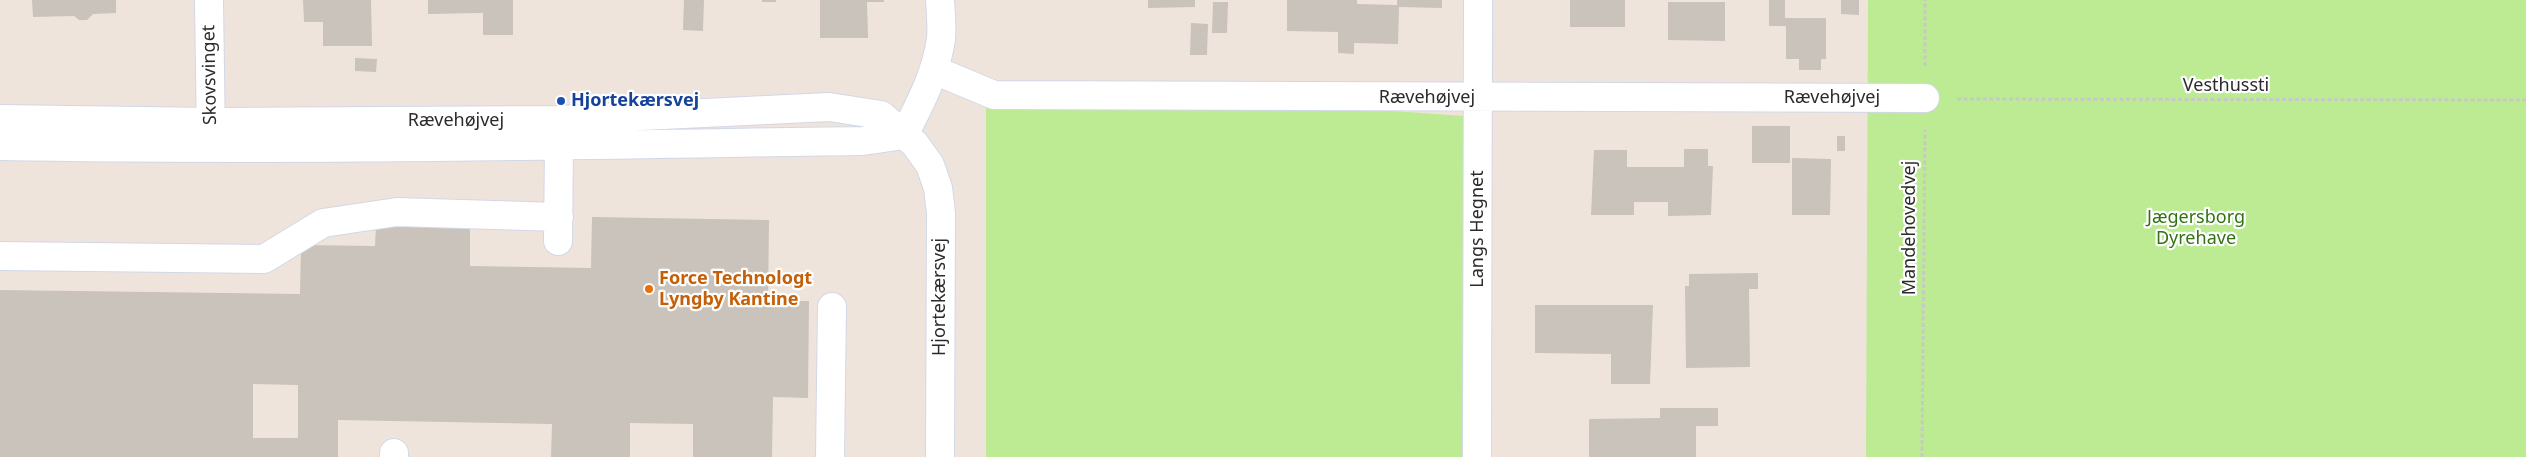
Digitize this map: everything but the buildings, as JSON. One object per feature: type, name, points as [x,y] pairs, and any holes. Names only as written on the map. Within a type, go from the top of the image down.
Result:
[{"type":"street","name":"Skovsvinget","points":[[209,0],[211,150]]},
{"type":"street","points":[[909,140],[934,70],[941,38],[940,0]]},
{"type":"street","name":"Langs Hegnet","points":[[1477,457],[1478,0]]},
{"type":"street","name":"Rævehøjvej","points":[[934,70],[994,96],[1925,98]]},
{"type":"street","name":"Rævehøjvej","points":[[0,119],[210,122],[558,120],[829,107],[881,114],[909,140]]},
{"type":"street","name":"Rævehøjvej","points":[[0,146],[211,150],[909,140]]},
{"type":"street","name":"Hjortekærsvej","points":[[909,140],[930,165],[938,188],[941,213],[940,457]]},
{"type":"street","points":[[0,256],[264,259],[323,223],[397,212],[558,229],[559,146]]},
{"type":"street","points":[[830,457],[832,306]]},
{"type":"path","name":"Mandehovedvej","points":[[1922,457],[1925,0]]},
{"type":"path","name":"Vesthussti","points":[[1925,98],[2526,100]]},
{"type":"green space","name":"Jægersborg Dyrehave","points":[[1868,0],[2526,0],[2526,457],[1866,457]]},
{"type":"green space","points":[[986,82],[1464,116],[1462,457],[986,457]]},
{"type":"place","name":"Hjortekærsvej","points":[[561,101]]},
{"type":"place","name":"Force Technologt Lyngby Kantine","points":[[649,289]]}]
